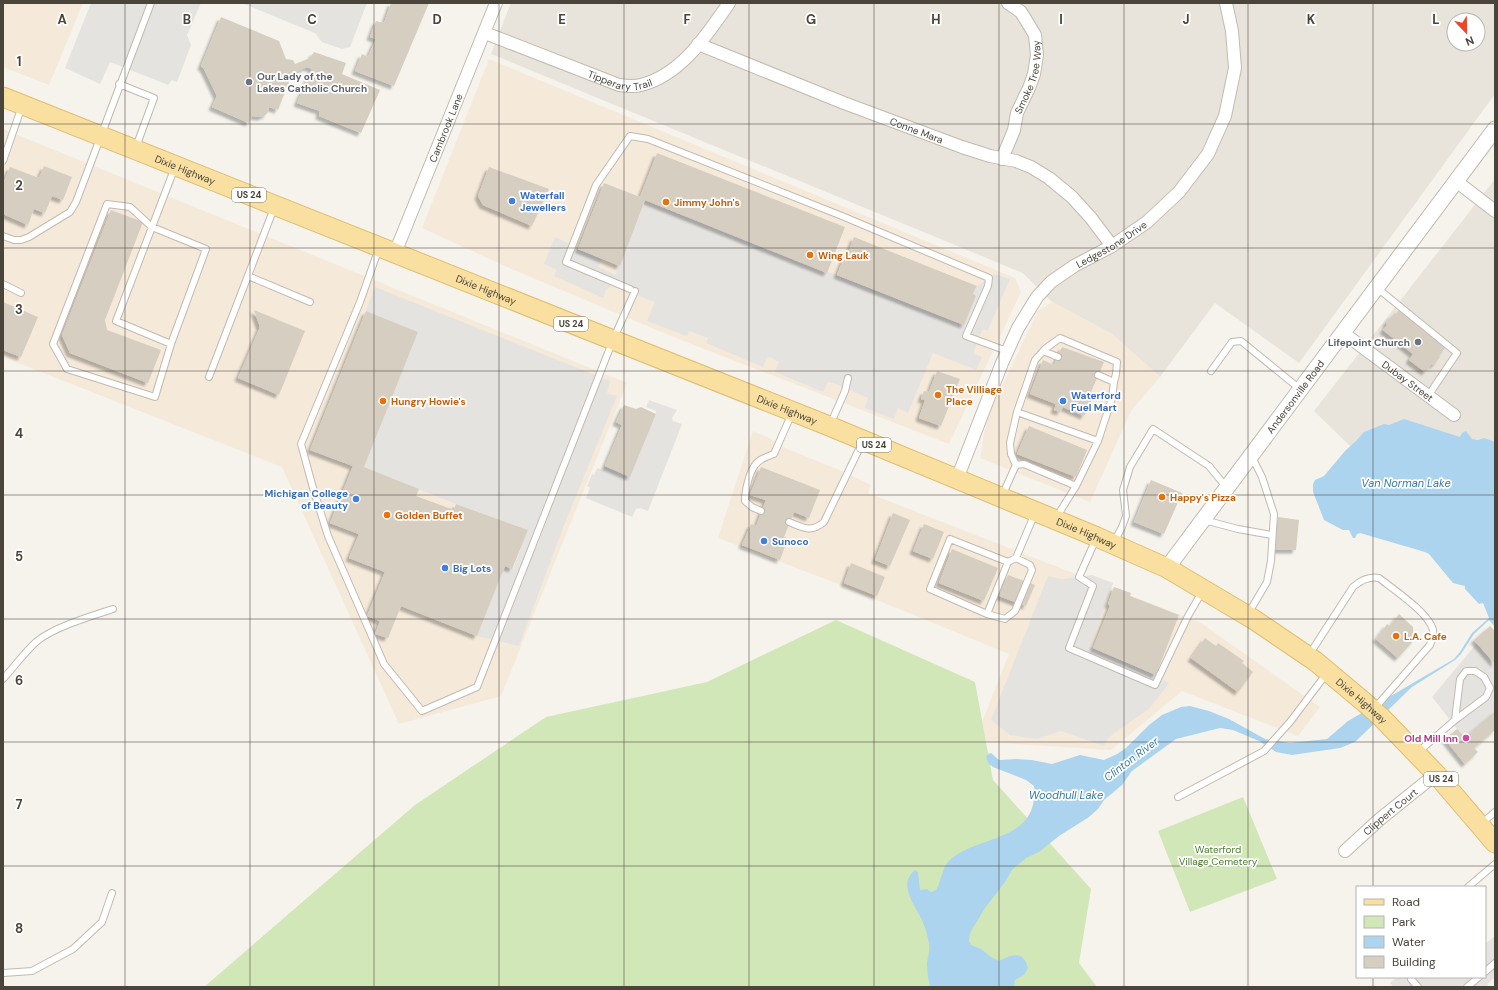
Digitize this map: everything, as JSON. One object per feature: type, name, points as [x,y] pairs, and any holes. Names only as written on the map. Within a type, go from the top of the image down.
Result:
[{"type":"main road","name":"Dixie Highway","points":[[3,97],[864,440],[1105,540],[1167,568],[1247,615],[1308,656],[1328,672],[1373,710],[1417,753],[1495,844]]},
{"type":"street","name":"Cambrook Lane","points":[[388,250],[496,3]]},
{"type":"street","name":"Tipperary Trail","points":[[484,33],[619,85],[640,86],[660,78],[678,66],[707,34],[729,3]]},
{"type":"street","name":"Smoke Tree Way","points":[[1002,158],[1014,130],[1017,113],[1034,74],[1037,55],[1035,35],[1021,12],[1008,3]]},
{"type":"street","name":"Ledgestone Drive","points":[[957,479],[1007,351],[1028,310],[1037,297],[1046,287],[1074,266],[1112,246],[1147,222],[1179,192],[1208,154],[1225,116],[1235,68],[1232,30],[1226,3]]},
{"type":"street","name":"Conne Mara","points":[[698,44],[962,147],[1016,161],[1031,167],[1049,178],[1072,197],[1091,218],[1112,246]]},
{"type":"street","name":"Andersonville Road","points":[[1167,568],[1495,129]]},
{"type":"street","points":[[1456,181],[1495,211]]},
{"type":"street","name":"Dubay Street","points":[[1342,332],[1454,415]]},
{"type":"street","name":"Clippert Court","points":[[1345,851],[1436,774]]},
{"type":"lane","points":[[3,236],[14,240],[21,240],[51,225],[70,212],[76,202],[119,84],[151,3]]},
{"type":"lane","points":[[119,84],[154,98],[135,149]]},
{"type":"lane","points":[[3,161],[23,105]]},
{"type":"lane","points":[[388,250],[360,302],[301,444],[312,488],[328,536],[384,664],[422,711],[477,686],[612,340],[633,290],[566,262],[596,185],[630,136],[648,139],[842,216],[989,278],[988,286],[966,336],[1007,351]]},
{"type":"lane","points":[[171,344],[116,321],[176,165]]},
{"type":"lane","points":[[107,204],[130,207],[152,227],[206,249],[171,344],[155,397],[68,369],[53,344],[107,204]]},
{"type":"lane","points":[[209,377],[276,205]]},
{"type":"lane","points":[[248,276],[310,302]]},
{"type":"lane","points":[[3,284],[21,293]]},
{"type":"lane","points":[[1376,287],[1457,352],[1428,396]]},
{"type":"lane","points":[[1002,498],[1016,465],[1011,454],[1010,442],[1017,412],[1036,360],[1043,351],[1060,338],[1098,353],[1117,362],[1112,398],[1098,441],[1076,486],[1055,520]]},
{"type":"lane","points":[[1211,371],[1232,342],[1241,341],[1300,389]]},
{"type":"lane","points":[[1043,351],[1058,357]]},
{"type":"lane","points":[[1098,375],[1114,382]]},
{"type":"lane","points":[[829,426],[848,378]]},
{"type":"lane","points":[[762,511],[752,507],[745,501],[745,491],[755,464],[763,458],[774,454],[793,412]]},
{"type":"lane","points":[[1017,412],[1098,441]]},
{"type":"lane","points":[[1204,590],[1188,616],[1155,685],[1069,648],[1092,586],[1080,577],[1105,540],[1122,527],[1126,516],[1123,490],[1130,467],[1153,429],[1209,466],[1226,488]]},
{"type":"lane","points":[[789,522],[808,529],[817,528],[824,522],[864,440]]},
{"type":"lane","points":[[1247,615],[1267,582],[1271,560],[1274,514],[1262,477],[1250,455]]},
{"type":"lane","points":[[1016,465],[1024,464],[1076,486]]},
{"type":"lane","points":[[987,614],[1008,562],[1016,558],[1036,512]]},
{"type":"lane","points":[[1203,520],[1238,529],[1272,534]]},
{"type":"lane","points":[[1008,562],[950,539],[930,589],[987,614],[1005,619],[1015,611],[1032,570],[1030,564],[1016,558]]},
{"type":"lane","points":[[1308,656],[1353,587],[1360,581],[1373,577],[1378,578],[1425,616],[1431,624],[1434,635],[1430,645],[1373,710]]},
{"type":"lane","points":[[3,679],[37,641],[81,620],[112,609]]},
{"type":"lane","points":[[1417,753],[1455,720],[1486,697],[1490,688],[1484,677],[1475,670],[1466,671],[1460,678],[1455,720]]},
{"type":"lane","points":[[1178,797],[1264,751],[1277,737],[1328,672]]},
{"type":"lane","points":[[1479,826],[1495,812]]},
{"type":"lane","points":[[1469,886],[1495,864]]},
{"type":"lane","points":[[3,973],[32,971],[73,949],[102,922],[112,893]]},
{"type":"lane","points":[[1486,971],[1495,963]]},
{"type":"lane","points":[[1467,987],[1478,978]]},
{"type":"lane","points":[[1411,979],[1418,987]]},
{"type":"shaded area","points":[[3,3],[83,3],[49,85],[3,67]]},
{"type":"shaded area","points":[[91,3],[201,3],[187,35],[191,45],[177,82],[172,80],[168,85],[110,62],[100,84],[65,68]]},
{"type":"shaded area","points":[[242,3],[367,3],[350,47],[342,49],[322,42],[315,33]]},
{"type":"shaded area","points":[[511,3],[1494,3],[1495,94],[1299,363],[1215,303],[1160,377],[1112,334],[1052,302],[1023,273],[491,54]]},
{"type":"shaded area","points":[[489,59],[1015,278],[1021,292],[949,444],[671,336],[514,270],[422,228]]},
{"type":"shaded area","points":[[3,129],[627,383],[501,696],[399,724],[282,467],[3,357]]},
{"type":"shaded area","points":[[1495,179],[1495,544],[1380,475],[1314,411]]},
{"type":"shaded area","points":[[645,200],[964,325],[976,296],[973,293],[977,286],[995,274],[1010,279],[988,330],[982,330],[974,351],[975,354],[982,357],[976,370],[933,353],[908,413],[898,408],[894,419],[865,408],[868,398],[836,384],[828,382],[823,392],[775,372],[779,362],[770,357],[767,358],[763,367],[706,343],[708,338],[689,331],[687,336],[647,321],[655,302],[612,286],[606,290],[603,298],[554,276],[557,270],[544,264],[555,237],[602,259],[598,267],[616,275]]},
{"type":"shaded area","points":[[375,287],[610,381],[607,393],[617,396],[563,528],[519,646],[477,636],[505,566],[513,569],[528,530],[456,504],[364,467],[418,332],[366,311]]},
{"type":"shaded area","points":[[1052,302],[1112,334],[1160,377],[1131,411],[1090,502],[980,458],[987,417],[1038,311]]},
{"type":"shaded area","points":[[649,400],[677,410],[672,418],[673,421],[682,424],[648,511],[640,508],[636,509],[632,517],[586,498],[590,488],[587,486],[592,474],[594,475],[597,468],[603,470],[605,466],[630,476],[656,414],[656,411],[646,407]]},
{"type":"shaded area","points":[[753,431],[767,437],[787,449],[837,469],[871,485],[868,493],[1201,623],[1320,707],[1298,736],[1182,691],[1111,750],[986,742],[982,722],[1009,654],[833,582],[718,538]]},
{"type":"shaded area","points":[[1092,575],[1113,583],[1090,647],[1156,675],[1169,683],[1150,708],[1109,737],[1104,746],[1061,731],[1037,739],[1010,735],[991,720],[1048,576],[1062,579]]},
{"type":"shaded area","points":[[1477,643],[1495,664],[1495,711],[1465,737],[1432,697]]},
{"type":"shaded area","points":[[1495,936],[1495,977],[1487,984],[1490,987],[1393,987],[1390,983],[1396,978],[1486,978],[1486,943]]},
{"type":"green space","points":[[836,620],[975,682],[993,780],[1091,889],[1079,963],[1097,987],[204,987],[415,805],[546,717],[707,682]]},
{"type":"green space","name":"Waterford Village Cemetery","points":[[1243,797],[1277,879],[1190,912],[1158,831]]},
{"type":"water","points":[[1404,419],[1460,437],[1462,433],[1466,431],[1472,439],[1478,440],[1484,438],[1495,442],[1495,627],[1489,620],[1474,634],[1461,654],[1455,660],[1412,687],[1355,742],[1340,748],[1292,755],[1276,752],[1259,741],[1233,730],[1220,728],[1176,739],[1132,771],[1122,785],[1104,800],[1098,809],[1089,817],[1059,836],[1039,852],[1026,858],[1012,870],[1005,882],[985,908],[970,933],[969,941],[971,945],[981,949],[999,961],[1016,955],[1023,958],[1028,968],[1024,975],[1015,980],[1014,987],[930,987],[927,966],[929,941],[922,920],[909,895],[907,888],[910,876],[915,870],[918,872],[920,890],[927,889],[931,892],[936,890],[946,865],[952,858],[965,850],[1006,834],[1018,827],[1028,817],[1033,804],[1034,786],[1026,780],[993,767],[989,764],[986,757],[988,754],[991,753],[999,760],[1032,760],[1052,764],[1080,755],[1104,760],[1126,748],[1149,725],[1162,715],[1181,707],[1190,706],[1209,711],[1229,719],[1265,739],[1290,743],[1327,739],[1348,721],[1454,659],[1472,633],[1489,618],[1483,603],[1479,604],[1465,589],[1465,586],[1453,583],[1429,554],[1360,533],[1353,538],[1349,530],[1343,530],[1324,520],[1313,492],[1313,484],[1315,480],[1324,476],[1345,451],[1364,432],[1384,424],[1389,425]]},
{"type":"building","points":[[391,3],[429,3],[394,86],[355,71],[362,54],[368,57],[376,39],[370,37],[376,21],[384,23]]},
{"type":"building","name":"Our Lady of the Lakes Catholic Church","points":[[221,17],[279,41],[286,59],[293,60],[295,64],[310,58],[314,52],[346,63],[342,74],[380,90],[361,133],[319,116],[320,111],[297,103],[312,69],[307,67],[292,74],[278,110],[269,107],[267,114],[261,117],[252,116],[249,123],[212,107],[217,96],[204,69],[201,66]]},
{"type":"building","points":[[657,153],[845,227],[827,273],[645,200],[620,266],[578,249],[604,183],[640,197]]},
{"type":"building","points":[[44,166],[72,177],[63,200],[52,196],[45,213],[34,209],[28,225],[3,214],[3,184],[10,167],[39,178]]},
{"type":"building","name":"Waterfall Jewellers","points":[[489,167],[549,189],[532,226],[483,205],[478,196]]},
{"type":"building","points":[[111,210],[143,222],[105,320],[107,330],[161,350],[148,383],[70,353],[62,335]]},
{"type":"building","points":[[854,237],[977,286],[973,293],[976,296],[964,325],[837,275]]},
{"type":"building","points":[[3,302],[38,317],[21,357],[3,350]]},
{"type":"building","points":[[254,310],[305,331],[279,395],[238,378],[260,327]]},
{"type":"building","name":"Lifepoint Church","points":[[1399,310],[1445,348],[1434,365],[1432,364],[1425,372],[1409,360],[1413,354],[1383,330],[1387,325],[1386,323]]},
{"type":"building","points":[[366,311],[418,332],[364,467],[419,489],[416,496],[454,510],[456,504],[528,530],[512,569],[505,566],[477,636],[401,606],[388,638],[375,634],[380,621],[367,616],[385,572],[349,558],[359,534],[330,523],[353,466],[310,450]]},
{"type":"building","points":[[1062,347],[1104,362],[1091,392],[1095,393],[1084,416],[1063,407],[1060,412],[1054,410],[1056,404],[1030,394],[1043,360],[1054,365]]},
{"type":"building","name":"The Villiage Place","points":[[937,371],[960,379],[941,426],[919,418],[925,400],[921,399],[924,391],[929,392]]},
{"type":"building","points":[[624,405],[636,409],[641,407],[656,414],[630,477],[605,466],[622,425],[616,422]]},
{"type":"building","points":[[1029,426],[1087,450],[1076,477],[1017,454]]},
{"type":"building","points":[[761,467],[820,490],[809,518],[794,512],[784,537],[788,538],[780,560],[742,545],[751,524],[756,526],[766,500],[750,495]]},
{"type":"building","points":[[1151,480],[1182,493],[1164,534],[1134,522]]},
{"type":"building","points":[[893,513],[910,520],[890,566],[875,560]]},
{"type":"building","points":[[1278,517],[1299,520],[1296,550],[1275,550]]},
{"type":"building","points":[[924,524],[944,532],[933,559],[913,551]]},
{"type":"building","points":[[952,549],[998,568],[984,601],[939,583]]},
{"type":"building","points":[[851,563],[885,577],[877,596],[844,583]]},
{"type":"building","points":[[1008,575],[1035,585],[1026,606],[999,596]]},
{"type":"building","points":[[1114,587],[1131,593],[1130,596],[1179,615],[1156,675],[1093,648],[1110,606],[1108,604]]},
{"type":"building","name":"L.A. Cafe","points":[[1399,614],[1413,627],[1414,640],[1398,658],[1376,639],[1387,624],[1390,626]]},
{"type":"building","points":[[1490,626],[1495,631],[1495,664],[1474,640]]},
{"type":"building","points":[[1205,638],[1216,646],[1218,643],[1244,661],[1242,663],[1253,672],[1238,692],[1191,658]]},
{"type":"building","name":"Old Mill Inn","points":[[1495,711],[1495,730],[1474,748],[1478,752],[1465,764],[1445,739],[1457,729],[1465,737]]},
{"type":"place","name":"Our Lady of the Lakes Catholic Church","points":[[249,82]]},
{"type":"place","name":"Waterfall Jewellers","points":[[512,201]]},
{"type":"place","name":"Jimmy John's","points":[[666,202]]},
{"type":"place","name":"Wing Lauk","points":[[810,255]]},
{"type":"place","name":"Lifepoint Church","points":[[1418,342]]},
{"type":"place","name":"The Villiage Place","points":[[938,395]]},
{"type":"place","name":"Hungry Howie's","points":[[383,401]]},
{"type":"place","name":"Waterford Fuel Mart","points":[[1063,401]]},
{"type":"place","name":"Happy's Pizza","points":[[1162,497]]},
{"type":"place","name":"Michigan College of Beauty","points":[[356,499]]},
{"type":"place","name":"Golden Buffet","points":[[387,515]]},
{"type":"place","name":"Sunoco","points":[[764,541]]},
{"type":"place","name":"Big Lots","points":[[445,568]]},
{"type":"place","name":"L.A. Cafe","points":[[1396,636]]},
{"type":"place","name":"Old Mill Inn","points":[[1466,738]]},
{"type":"water label","name":"Van Norman Lake","points":[[1406,483]]},
{"type":"water label","name":"Clinton River","points":[[1131,759]]},
{"type":"water label","name":"Woodhull Lake","points":[[1066,795]]}]
